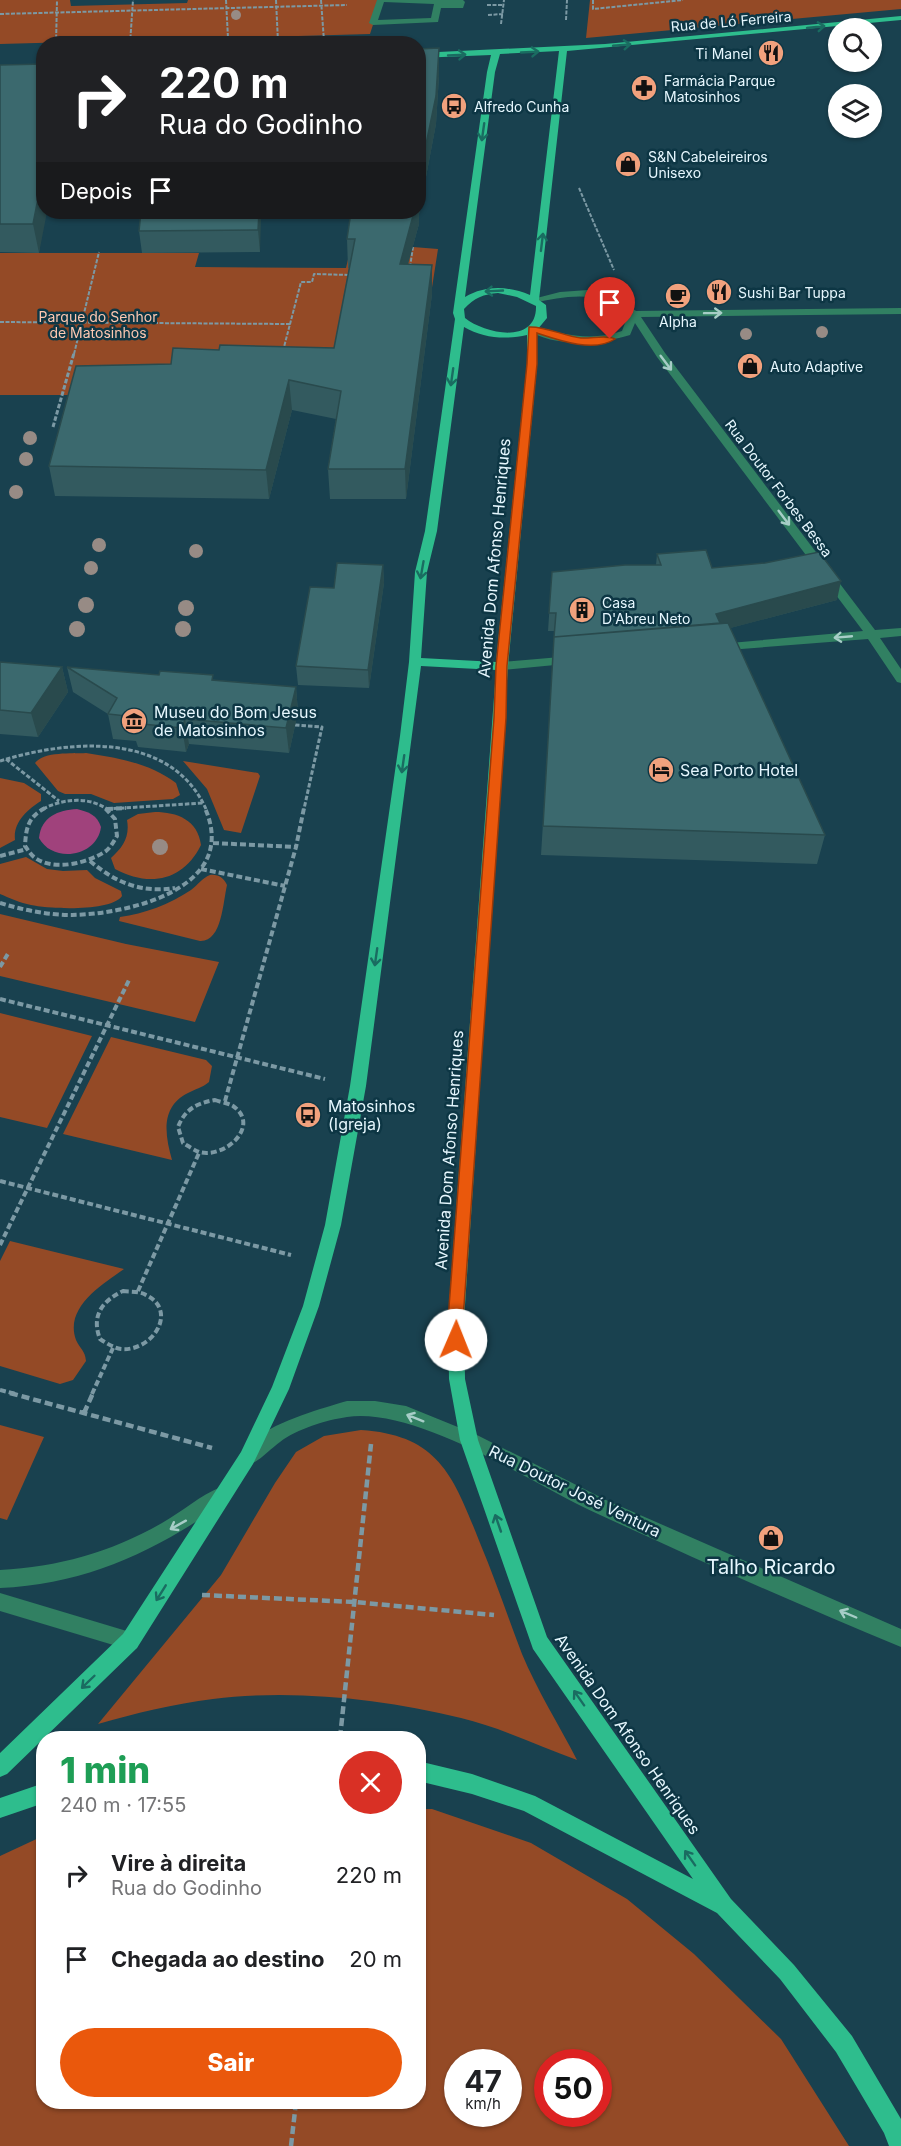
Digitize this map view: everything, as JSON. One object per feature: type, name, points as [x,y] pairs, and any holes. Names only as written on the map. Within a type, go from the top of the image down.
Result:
[{"type":"main road","name":"Rua de Ló Ferreira","points":[[426,56],[563,50],[901,18]]},
{"type":"main road","name":"Avenida Dom Afonso Henriques","points":[[563,50],[534,300],[541,305],[543,312],[540,322],[532,329],[532,364],[502,666],[456,1320],[457,1379],[469,1440],[540,1642],[724,1906]]},
{"type":"main road","points":[[37,1731],[130,1641],[247,1458],[284,1379],[324,1264],[358,1086],[415,662],[421,572],[431,531],[464,268],[491,72],[496,53]]},
{"type":"main road","points":[[459,314],[464,301],[473,296],[498,290],[524,294],[534,300]]},
{"type":"main road","points":[[459,314],[474,331],[485,334],[510,336],[532,329]]},
{"type":"main road","points":[[415,662],[502,666]]},
{"type":"main road","points":[[0,1767],[36,1732]]},
{"type":"main road","points":[[426,1773],[471,1784],[528,1803],[724,1906],[787,1972],[844,2044],[893,2127],[900,2146]]},
{"type":"main road","points":[[0,1808],[36,1796]]},
{"type":"street","points":[[381,0],[461,2],[460,6],[437,5],[435,20],[373,23],[381,0]]},
{"type":"street","points":[[534,300],[562,293],[587,292],[606,297],[633,314],[901,311]]},
{"type":"street","points":[[532,329],[566,339],[591,342],[610,339],[626,333],[633,314]]},
{"type":"street","name":"Rua Doutor Forbes Bessa","points":[[633,314],[661,356],[872,634],[901,679]]},
{"type":"street","points":[[710,648],[901,632]]},
{"type":"street","points":[[502,666],[583,659]]},
{"type":"street","name":"Rua Doutor José Ventura","points":[[247,1458],[275,1435],[302,1422],[347,1410],[375,1409],[406,1414],[469,1440],[602,1507],[901,1638]]},
{"type":"street","points":[[0,1579],[71,1571],[134,1549],[186,1521],[226,1491]]},
{"type":"street","points":[[0,1602],[130,1641]]},
{"type":"path","points":[[56,36],[57,0]]},
{"type":"path","points":[[130,36],[133,0]]},
{"type":"path","points":[[226,0],[228,36]]},
{"type":"path","points":[[276,0],[278,36]]},
{"type":"path","points":[[321,0],[324,36]]},
{"type":"path","points":[[496,0],[504,0],[501,28]]},
{"type":"path","points":[[566,25],[567,1],[574,0]]},
{"type":"path","points":[[593,0],[593,9],[683,0]]},
{"type":"path","points":[[0,14],[350,5]]},
{"type":"path","points":[[578,186],[633,314]]},
{"type":"path","points":[[409,277],[413,247]]},
{"type":"path","points":[[53,427],[83,322],[99,252]]},
{"type":"path","points":[[410,267],[464,268]]},
{"type":"path","points":[[290,348],[284,347],[301,282],[312,282],[314,274],[350,275]]},
{"type":"path","points":[[0,322],[291,324]]},
{"type":"path","points":[[225,1101],[296,847],[322,727],[295,725]]},
{"type":"path","points":[[0,761],[58,746],[112,745],[141,753],[175,770],[191,785],[211,821],[213,843],[210,854],[200,869],[182,886],[136,905],[88,914],[34,912],[0,903]]},
{"type":"path","points":[[6,759],[60,801]]},
{"type":"path","points":[[60,801],[91,801],[106,809],[116,823],[117,834],[107,849],[90,861],[76,865],[47,864],[35,858],[27,849],[24,838],[26,826],[45,807],[60,801]]},
{"type":"path","points":[[106,809],[203,803]]},
{"type":"path","points":[[213,843],[296,847]]},
{"type":"path","points":[[0,856],[27,849]]},
{"type":"path","points":[[90,861],[110,878],[133,888],[159,890],[182,886]]},
{"type":"path","points":[[200,869],[285,886]]},
{"type":"path","points":[[0,968],[9,952]]},
{"type":"path","points":[[0,1245],[105,1025],[130,978]]},
{"type":"path","points":[[0,999],[358,1086]]},
{"type":"path","points":[[204,1101],[225,1101],[240,1113],[244,1121],[239,1139],[222,1151],[199,1153],[190,1149],[179,1135],[181,1118],[186,1111],[204,1101]]},
{"type":"path","points":[[138,1291],[199,1153]]},
{"type":"path","points":[[0,1181],[324,1264]]},
{"type":"path","points":[[123,1291],[138,1291],[153,1297],[159,1305],[162,1323],[150,1342],[140,1348],[129,1350],[113,1348],[100,1339],[96,1330],[94,1321],[98,1311],[112,1296],[123,1291]]},
{"type":"path","points":[[84,1413],[113,1348]]},
{"type":"path","points":[[0,1390],[247,1458]]},
{"type":"path","points":[[341,1731],[375,1409]]},
{"type":"path","points":[[160,1593],[354,1602],[531,1618]]},
{"type":"path","points":[[291,2146],[295,2109]]},
{"type":"green space","points":[[0,0],[70,0],[71,6],[187,3],[188,0],[381,0],[370,34],[36,36],[36,43],[0,44]]},
{"type":"green space","points":[[590,0],[901,0],[901,9],[586,38]]},
{"type":"green space","name":"Parque do Senhor de Matosinhos","points":[[413,247],[438,249],[431,294],[340,353],[82,395],[0,395],[0,253],[199,253],[195,267],[346,268],[349,255],[358,251]]},
{"type":"green space","points":[[86,753],[122,759],[144,766],[176,783],[180,795],[173,799],[114,803],[91,794],[65,794],[58,791],[35,763],[51,755]]},
{"type":"green space","points":[[183,761],[258,773],[260,776],[241,833],[224,830],[207,789]]},
{"type":"green space","points":[[0,778],[24,783],[41,794],[41,801],[31,808],[19,822],[15,840],[0,848]]},
{"type":"green space","points":[[155,812],[178,816],[196,829],[201,845],[193,857],[185,867],[164,878],[140,878],[115,869],[111,858],[125,841],[127,820],[138,814]]},
{"type":"green space","points":[[26,857],[47,869],[87,870],[95,878],[121,891],[122,896],[106,905],[65,908],[27,904],[0,894],[0,864]]},
{"type":"green space","points":[[210,875],[220,877],[227,885],[220,920],[213,935],[207,940],[200,941],[119,921],[120,917],[157,908],[174,900]]},
{"type":"green space","points":[[0,914],[126,944],[219,962],[195,1022],[0,976]]},
{"type":"green space","points":[[0,1013],[92,1036],[47,1128],[0,1117]]},
{"type":"green space","points":[[111,1037],[206,1060],[212,1066],[209,1082],[179,1099],[169,1114],[167,1132],[172,1160],[63,1134]]},
{"type":"green space","points":[[10,1241],[124,1269],[96,1289],[80,1307],[75,1317],[76,1340],[86,1361],[73,1380],[60,1384],[0,1366],[0,1261]]},
{"type":"green space","points":[[0,1425],[44,1437],[7,1520],[0,1518]]},
{"type":"green space","points":[[361,1430],[388,1434],[409,1441],[427,1451],[452,1480],[471,1520],[522,1654],[577,1760],[461,1718],[431,1711],[338,1698],[275,1695],[213,1699],[155,1709],[98,1724],[221,1575],[296,1452],[324,1436]]},
{"type":"green space","points":[[426,1809],[432,1809],[531,1843],[627,1899],[694,1954],[781,2039],[849,2146],[0,2146],[0,1856],[36,1839],[36,2109],[426,2109]]},
{"type":"shaded area","points":[[77,809],[92,815],[101,827],[92,845],[74,854],[64,854],[46,846],[39,838],[40,831],[47,820],[57,813]]},
{"type":"building","points":[[439,48],[436,96],[426,144],[426,49]]},
{"type":"building","points":[[36,64],[36,209],[33,224],[0,224],[0,65]]},
{"type":"building","points":[[140,219],[259,219],[258,230],[139,231]]},
{"type":"building","points":[[350,219],[412,219],[400,264],[432,265],[405,469],[328,469],[341,391],[289,380],[266,470],[49,466],[76,366],[171,364],[173,348],[219,350],[220,345],[334,348],[355,239],[347,239]]},
{"type":"building","points":[[706,550],[712,568],[765,563],[819,552],[841,581],[716,614],[720,623],[554,637],[556,613],[549,613],[552,572],[625,565],[661,565],[657,554]]},
{"type":"building","points":[[337,563],[383,565],[368,670],[296,666],[310,587],[334,588]]},
{"type":"building","name":"Sea Porto Hotel","points":[[728,623],[825,835],[543,826],[554,637]]},
{"type":"building","points":[[0,662],[62,667],[31,713],[0,710]]},
{"type":"building","points":[[67,667],[159,675],[160,671],[213,675],[212,680],[296,687],[286,728],[185,719],[182,728],[133,723],[135,717],[108,714],[117,698]]},
{"type":"place","name":"Ti Manel","points":[[771,53]]},
{"type":"place","name":"Farmácia Parque Matosinhos","points":[[644,88]]},
{"type":"place","name":"Alfredo Cunha","points":[[454,106]]},
{"type":"place","name":"S&N Cabeleireiros Unisexo","points":[[628,164]]},
{"type":"place","name":"Sushi Bar Tuppa","points":[[719,292]]},
{"type":"place","name":"Alpha","points":[[678,296]]},
{"type":"place","name":"Auto Adaptive","points":[[750,366]]},
{"type":"place","name":"Casa D'Abreu Neto","points":[[582,610]]},
{"type":"place","name":"Museu do Bom Jesus de Matosinhos","points":[[134,721]]},
{"type":"place","name":"Sea Porto Hotel","points":[[661,770]]},
{"type":"place","name":"Matosinhos (Igreja)","points":[[308,1115]]},
{"type":"place","name":"Talho Ricardo","points":[[771,1538]]},
{"type":"route","points":[[456,1340],[502,666],[532,364],[532,329],[566,339],[591,342],[610,339]]}]
